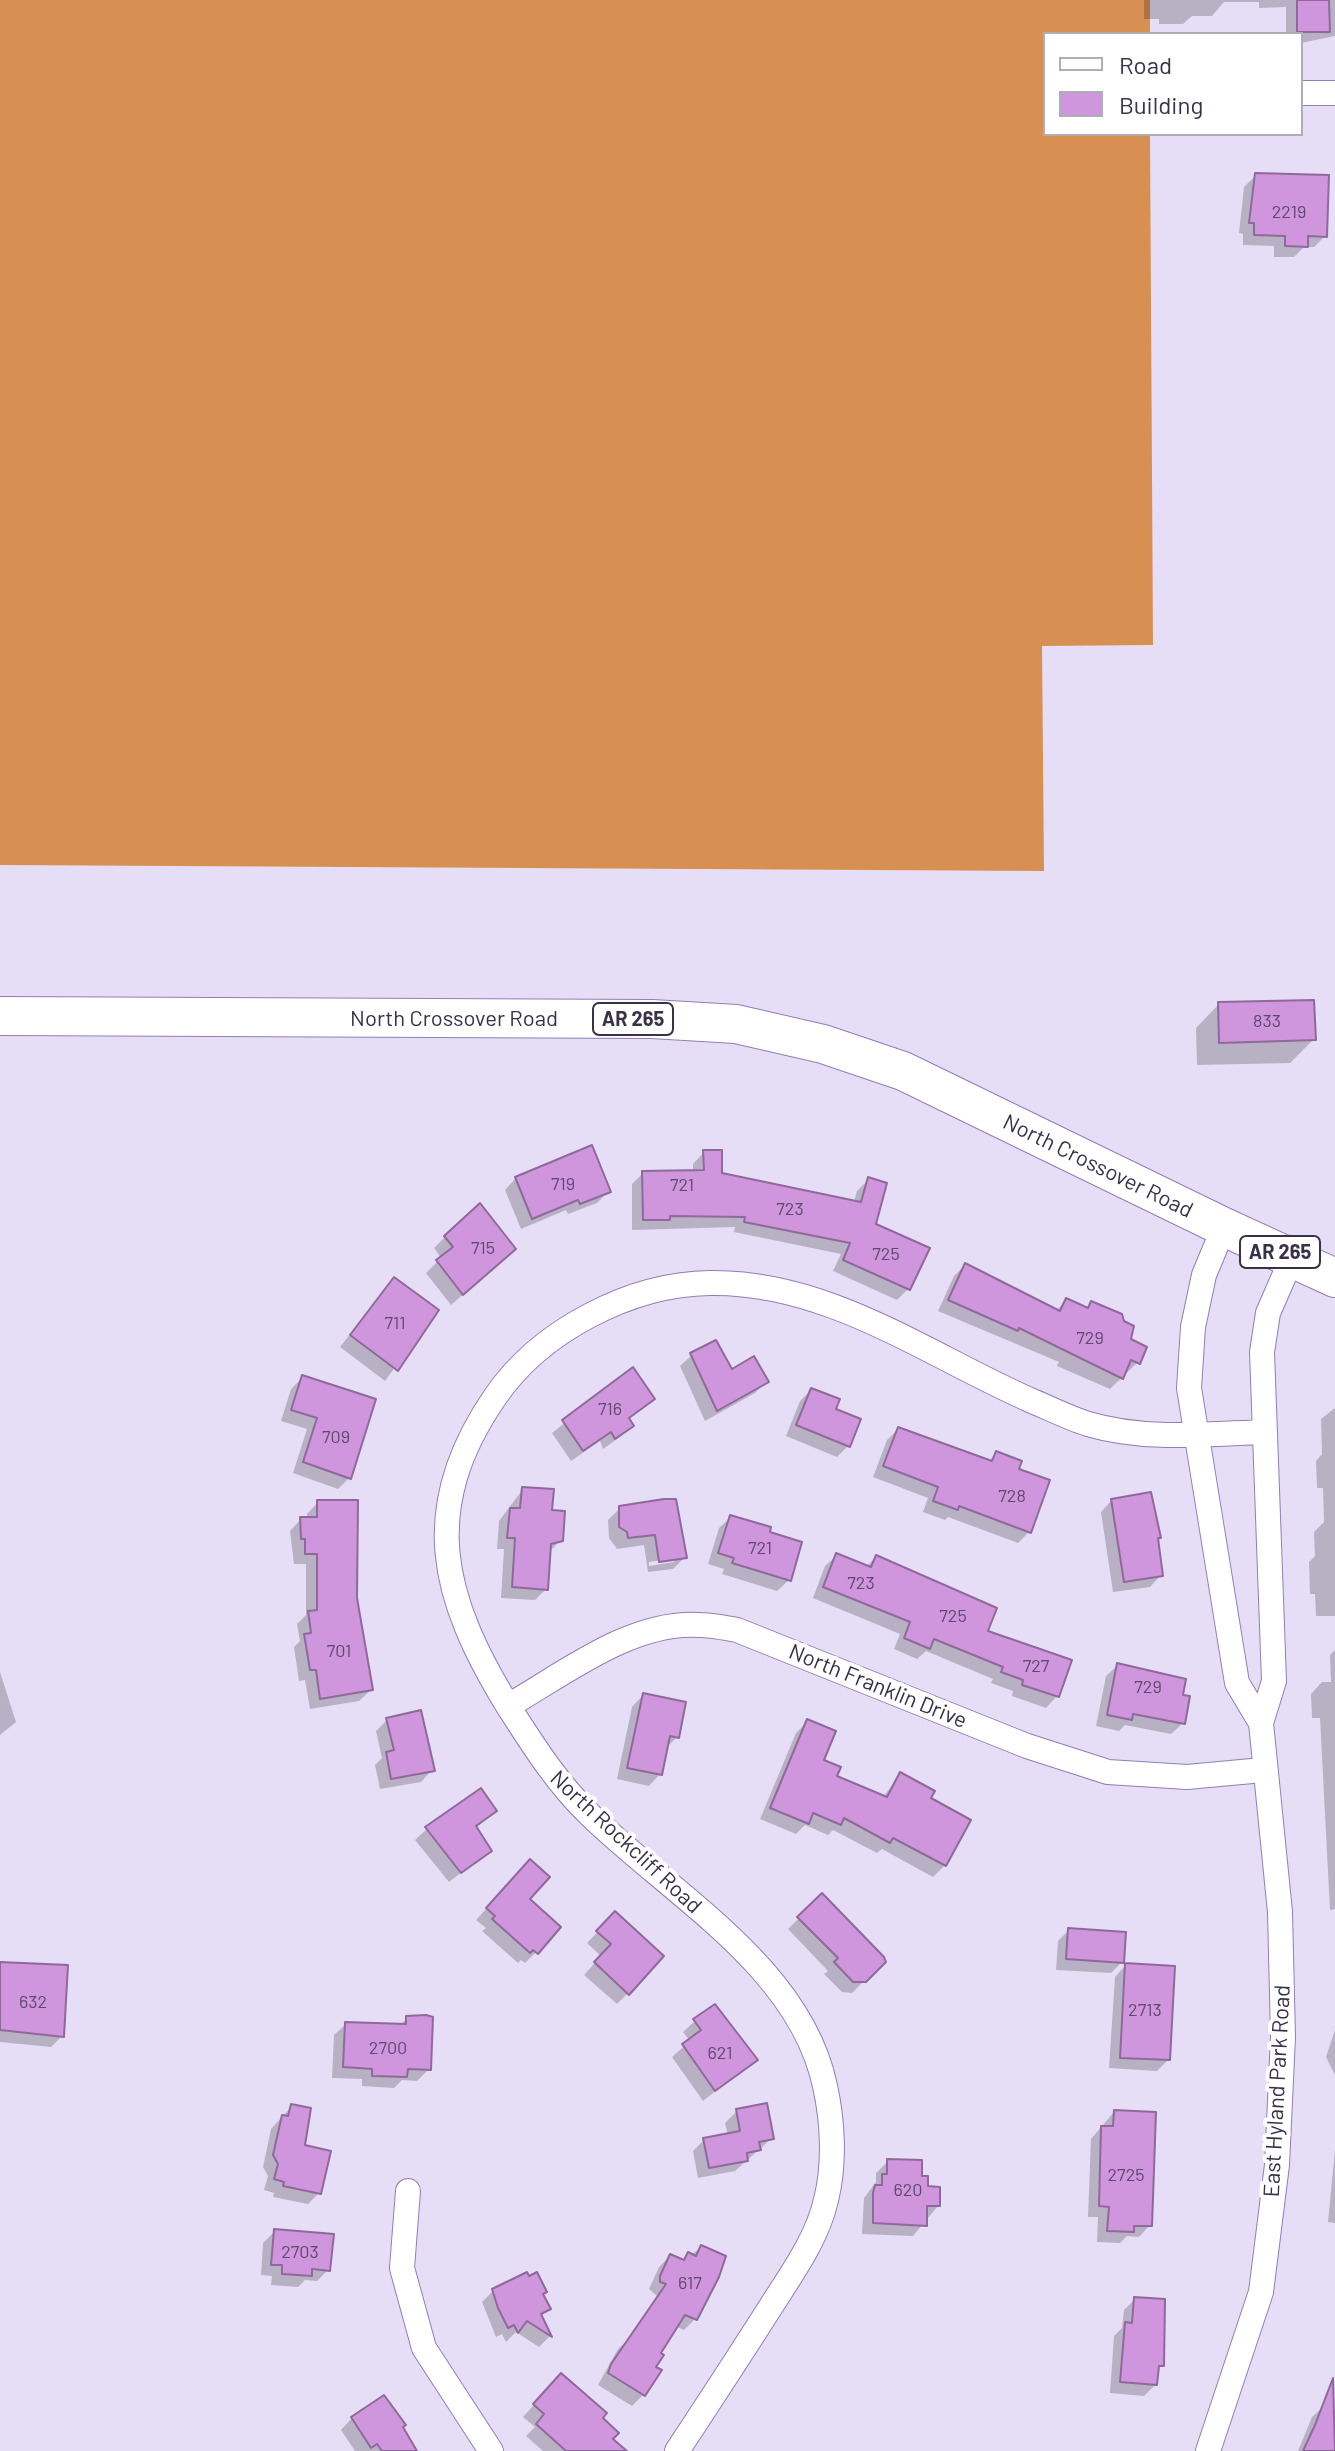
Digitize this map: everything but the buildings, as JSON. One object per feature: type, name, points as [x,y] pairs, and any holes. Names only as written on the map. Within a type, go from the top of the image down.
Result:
[{"type":"main road","name":"North Crossover Road","points":[[0,1016],[652,1019],[736,1024],[823,1044],[903,1071],[1335,1278]]},
{"type":"street","points":[[1303,93],[1335,93]]},
{"type":"street","name":"East Hyland Park Road","points":[[1224,1227],[1204,1275],[1193,1327],[1189,1388],[1237,1683],[1261,1723]]},
{"type":"street","name":"East Hyland Park Road","points":[[1208,2451],[1261,2292],[1277,2165],[1283,2037],[1280,1912],[1263,1770],[1261,1723],[1274,1681],[1264,1339],[1268,1313],[1292,1258]]},
{"type":"street","name":"North Rockcliff Road","points":[[677,2451],[806,2251],[826,2201],[832,2139],[826,2087],[813,2042],[785,1995],[752,1959],[589,1814],[545,1766],[476,1655],[454,1599],[447,1558],[447,1516],[465,1444],[501,1387],[530,1356],[556,1336],[616,1304],[666,1288],[706,1282],[756,1285],[801,1293],[839,1307],[980,1378],[1084,1423],[1138,1435],[1265,1432]]},
{"type":"street","name":"North Franklin Drive","points":[[508,1706],[621,1642],[660,1629],[698,1624],[737,1630],[1027,1746],[1108,1772],[1187,1777],[1263,1770]]},
{"type":"street","points":[[408,2191],[402,2268],[424,2348],[491,2451]]},
{"type":"shaded area","points":[[0,0],[1150,0],[1150,32],[1043,32],[1043,136],[1150,136],[1153,645],[1042,646],[1044,871],[0,865]]}]
